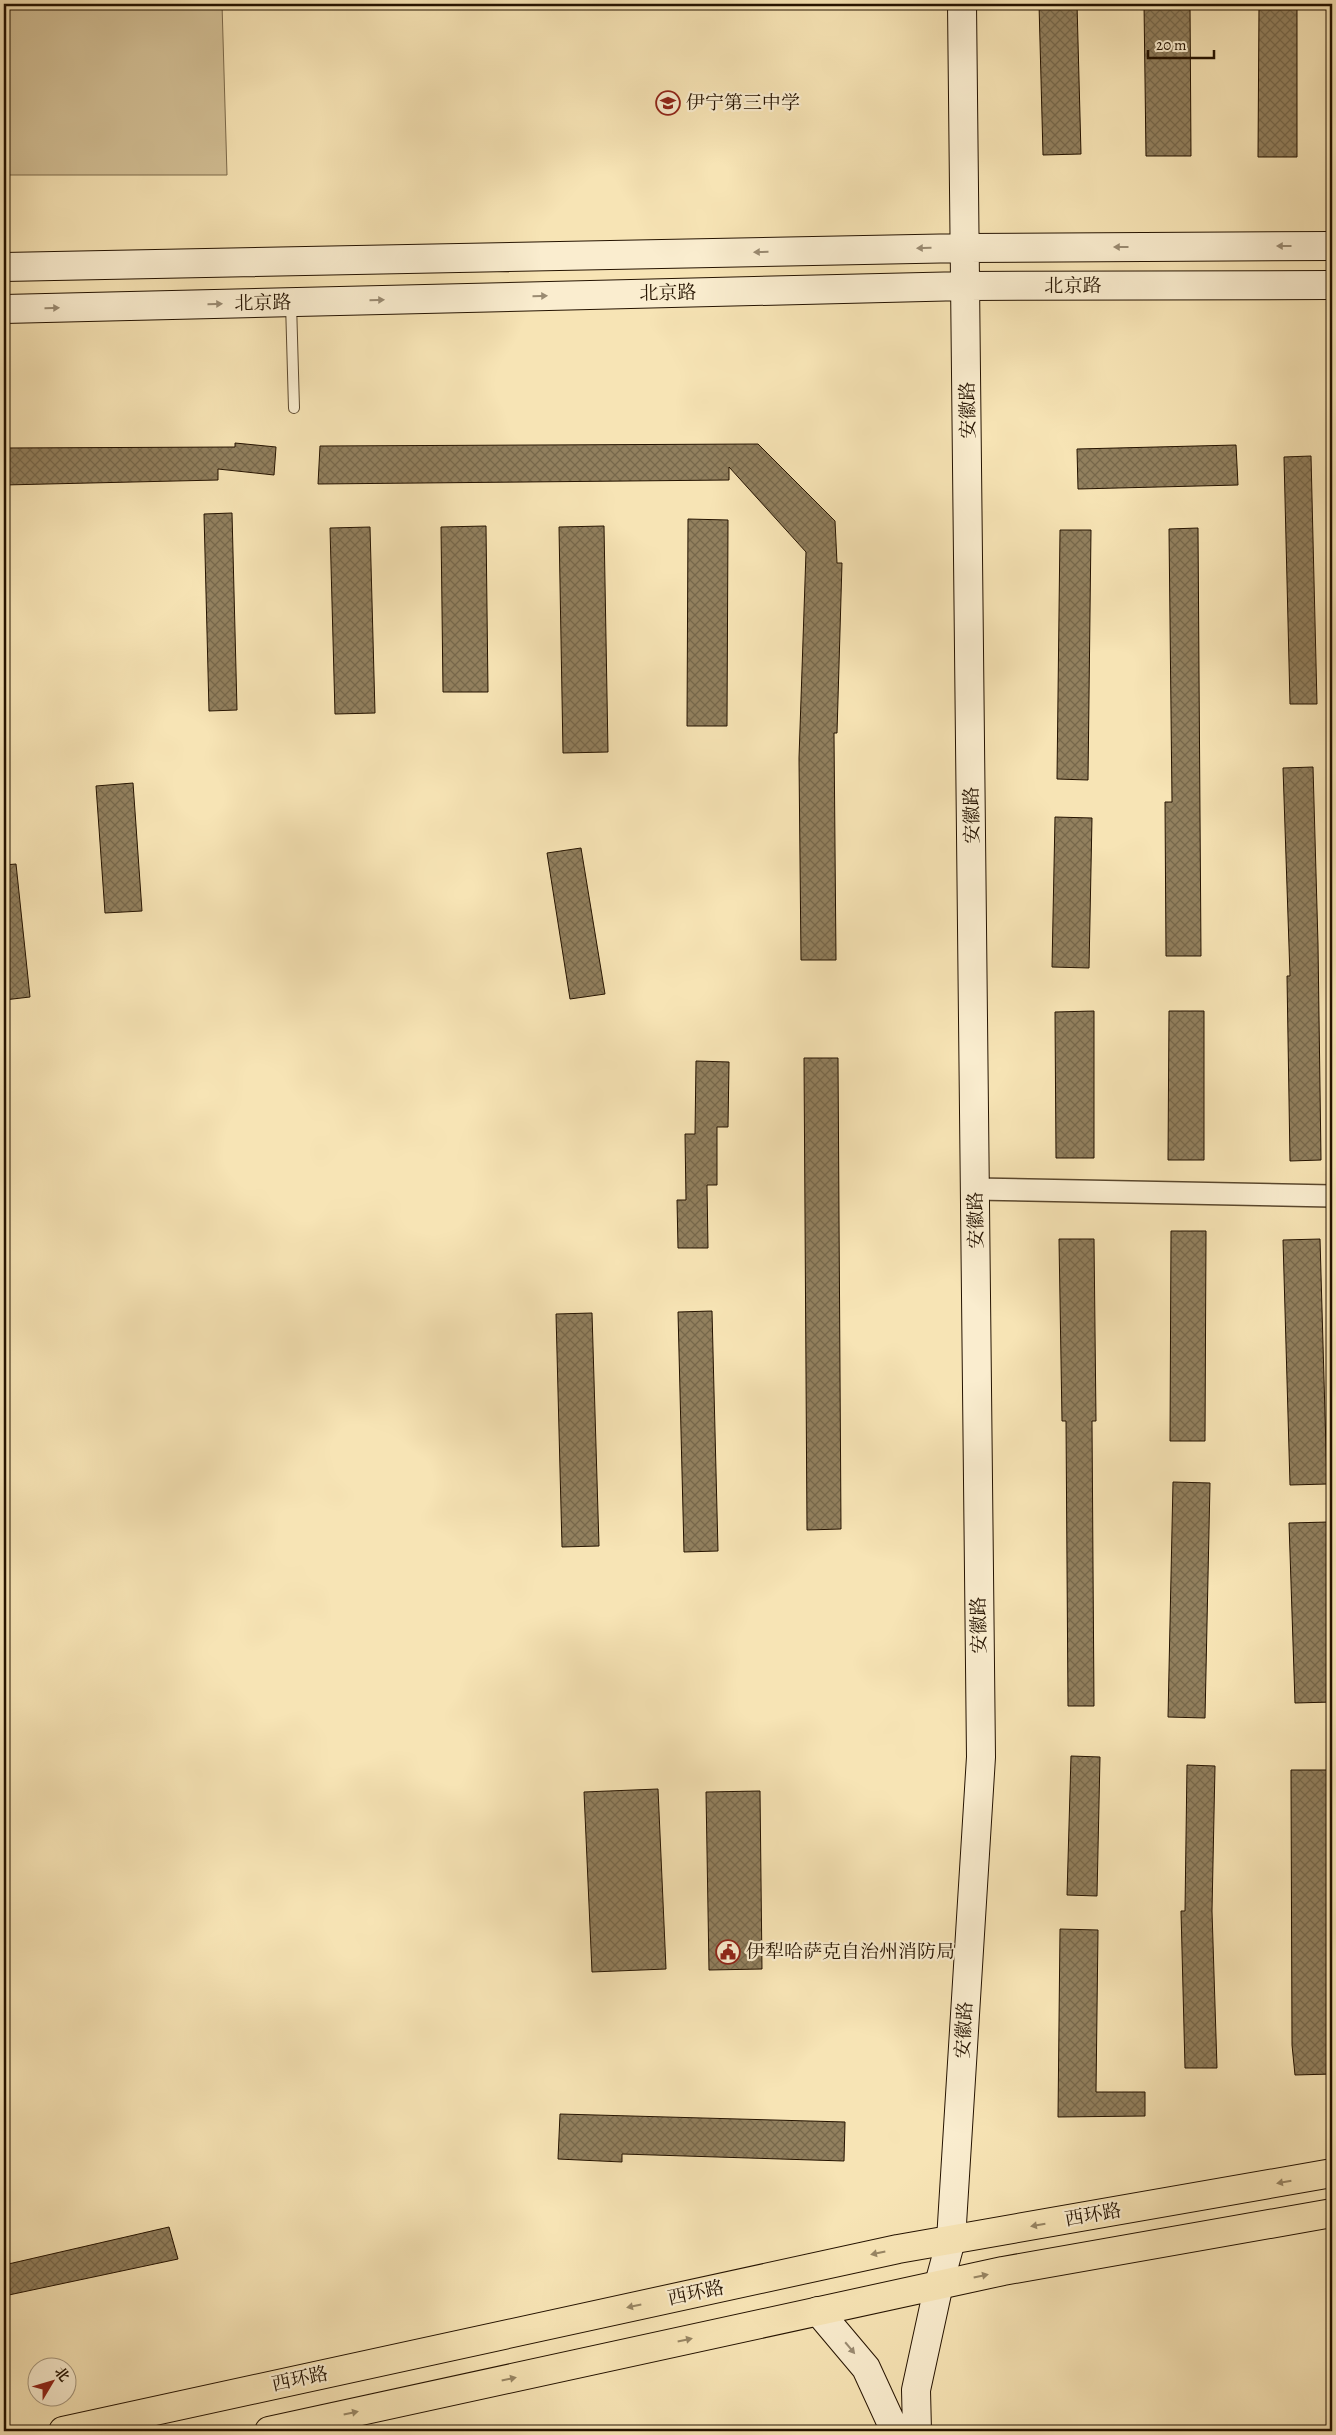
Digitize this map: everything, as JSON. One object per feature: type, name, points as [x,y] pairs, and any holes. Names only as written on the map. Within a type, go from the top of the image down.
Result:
[{"type":"main road","name":"西环路","points":[[62,2431],[878,2253],[1332,2174]]},
{"type":"main road","name":"西环路","points":[[269,2431],[939,2284],[1332,2213]]},
{"type":"street","name":"安徽路","points":[[917,2431],[916,2390],[939,2284],[951,2240],[981,1757],[962,4]]},
{"type":"street","name":"北京路","points":[[4,267],[966,248],[1332,246]]},
{"type":"street","name":"北京路","points":[[4,309],[966,286],[1332,285]]},
{"type":"street","points":[[975,1189],[1332,1196]]},
{"type":"street","points":[[818,2311],[866,2368],[895,2431]]},
{"type":"lane","points":[[291,302],[294,408]]},
{"type":"shaded area","points":[[7,4],[222,4],[227,175],[4,175]]},
{"type":"building","points":[[1039,4],[1077,4],[1081,154],[1043,155]]},
{"type":"building","points":[[1144,4],[1190,4],[1191,156],[1146,156]]},
{"type":"building","points":[[1259,4],[1297,4],[1297,157],[1258,157]]},
{"type":"building","points":[[235,443],[276,447],[274,475],[218,469],[218,480],[4,485],[4,448],[235,447]]},
{"type":"building","points":[[758,444],[835,521],[837,563],[842,563],[837,733],[834,733],[836,960],[801,960],[799,758],[806,552],[729,467],[729,480],[318,484],[320,446]]},
{"type":"building","points":[[1236,445],[1238,485],[1078,489],[1077,449]]},
{"type":"building","points":[[1311,456],[1317,704],[1290,704],[1284,457]]},
{"type":"building","points":[[232,513],[237,710],[209,711],[204,514]]},
{"type":"building","points":[[688,519],[728,520],[727,726],[687,726]]},
{"type":"building","points":[[486,526],[488,692],[443,692],[441,527]]},
{"type":"building","points":[[604,526],[608,752],[563,753],[559,527]]},
{"type":"building","points":[[370,527],[375,713],[335,714],[330,528]]},
{"type":"building","points":[[1198,528],[1201,956],[1166,956],[1165,802],[1172,802],[1169,529]]},
{"type":"building","points":[[1060,530],[1091,530],[1088,780],[1057,779]]},
{"type":"building","points":[[1313,767],[1321,1160],[1290,1161],[1287,976],[1290,976],[1283,768]]},
{"type":"building","points":[[133,783],[142,911],[105,913],[96,786]]},
{"type":"building","points":[[1055,817],[1092,818],[1089,968],[1052,967]]},
{"type":"building","points":[[581,848],[605,994],[570,999],[547,853]]},
{"type":"building","points":[[16,864],[30,997],[4,1000],[4,865]]},
{"type":"building","points":[[1094,1011],[1094,1158],[1056,1158],[1055,1012]]},
{"type":"building","points":[[1169,1011],[1204,1011],[1204,1160],[1168,1160]]},
{"type":"building","points":[[804,1058],[838,1058],[841,1529],[807,1530]]},
{"type":"building","points":[[696,1061],[729,1062],[728,1127],[717,1127],[717,1185],[707,1185],[708,1248],[678,1248],[677,1200],[686,1200],[685,1134],[695,1134]]},
{"type":"building","points":[[1171,1231],[1206,1231],[1205,1441],[1170,1441]]},
{"type":"building","points":[[1059,1239],[1094,1239],[1096,1421],[1092,1421],[1094,1706],[1068,1706],[1066,1421],[1062,1421]]},
{"type":"building","points":[[1320,1239],[1327,1484],[1290,1485],[1283,1240]]},
{"type":"building","points":[[712,1311],[718,1551],[684,1552],[678,1312]]},
{"type":"building","points":[[592,1313],[599,1546],[562,1547],[556,1314]]},
{"type":"building","points":[[1173,1482],[1210,1483],[1205,1718],[1168,1717]]},
{"type":"building","points":[[1329,1522],[1332,1702],[1295,1703],[1289,1523]]},
{"type":"building","points":[[1071,1756],[1100,1757],[1097,1896],[1067,1895]]},
{"type":"building","points":[[1187,1765],[1215,1766],[1212,1911],[1217,2068],[1185,2068],[1181,1911],[1185,1911]]},
{"type":"building","points":[[1291,1770],[1327,1770],[1328,2051],[1332,2051],[1332,2074],[1295,2075],[1292,2045]]},
{"type":"building","points":[[658,1789],[666,1969],[592,1972],[584,1792]]},
{"type":"building","points":[[760,1791],[762,1969],[709,1970],[706,1792]]},
{"type":"building","points":[[1060,1929],[1098,1930],[1096,2092],[1145,2092],[1145,2116],[1058,2117]]},
{"type":"building","points":[[560,2114],[845,2122],[844,2161],[622,2154],[622,2162],[558,2159]]},
{"type":"building","points":[[169,2227],[178,2259],[4,2296],[4,2265]]},
{"type":"place","name":"伊宁第三中学","points":[[668,103]]},
{"type":"place","name":"伊犁哈萨克自治州消防局","points":[[728,1952]]}]
